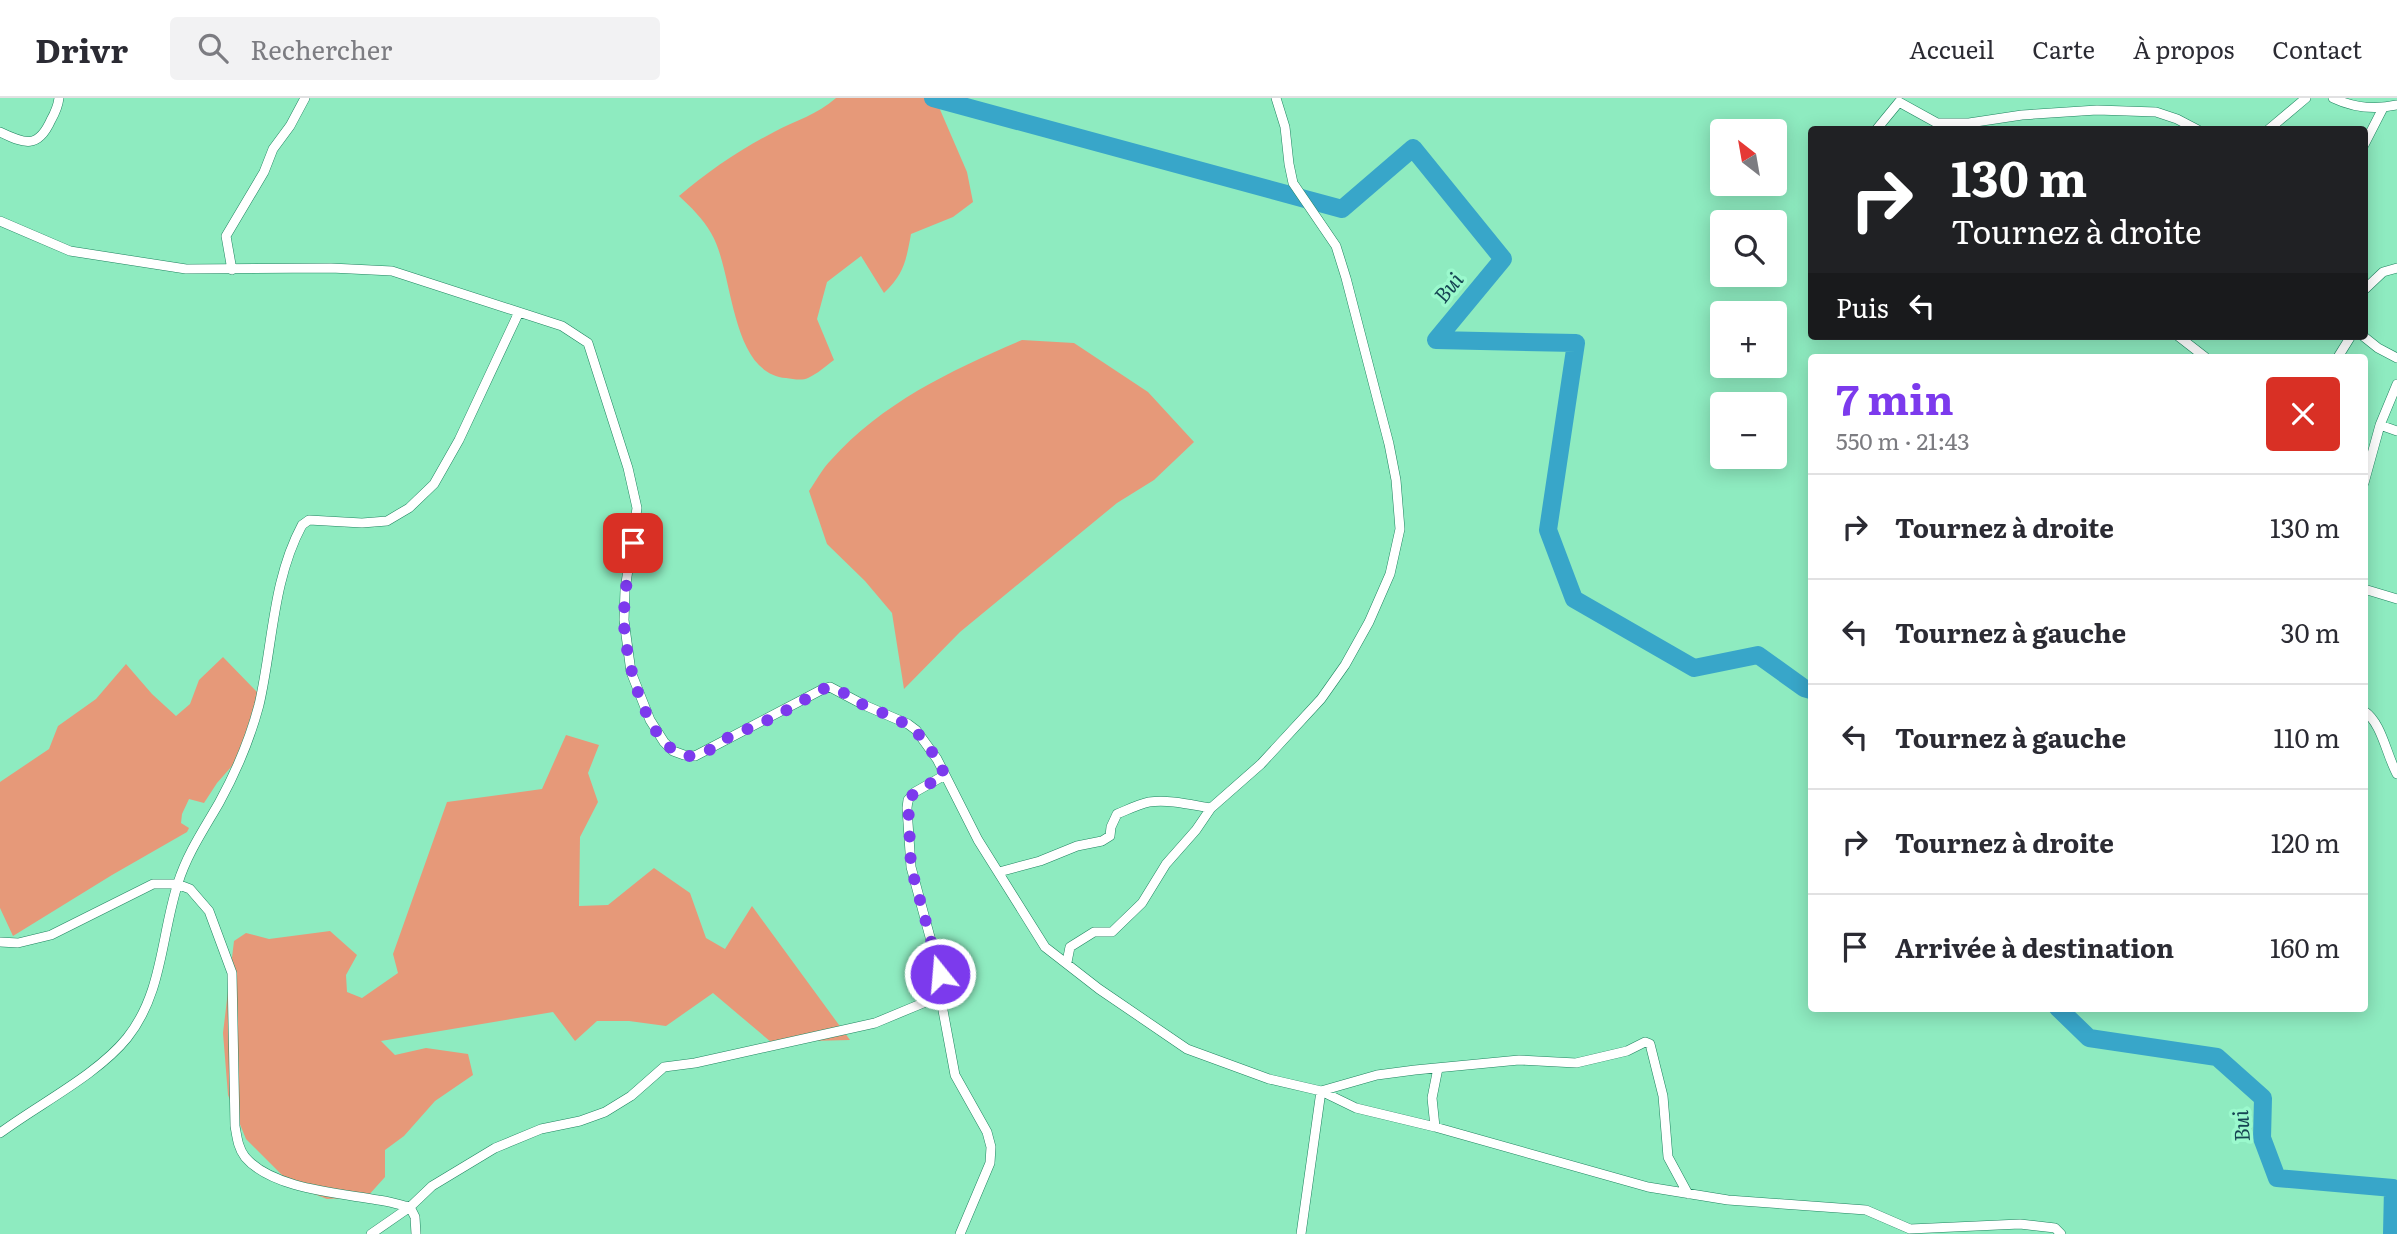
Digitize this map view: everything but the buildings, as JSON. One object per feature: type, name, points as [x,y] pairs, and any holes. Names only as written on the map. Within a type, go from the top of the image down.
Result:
[{"type":"street","points":[[0,132],[21,141],[40,139],[47,130],[59,98]]},
{"type":"street","points":[[232,270],[226,236],[304,98]]},
{"type":"street","points":[[1067,962],[1070,947],[1094,932],[1112,932],[1142,903],[1166,864],[1211,808],[1261,764],[1321,699],[1345,665],[1369,622],[1390,574],[1401,529],[1389,444],[1346,278],[1336,246],[1293,183],[1285,127],[1276,98]]},
{"type":"street","points":[[2273,126],[2306,98]]},
{"type":"street","points":[[2333,98],[2353,105],[2383,108],[2397,105]]},
{"type":"street","points":[[1879,126],[1900,100],[1937,123],[1969,123],[2022,115],[2097,110],[2155,112],[2190,126]]},
{"type":"street","points":[[2368,137],[2383,108]]},
{"type":"street","points":[[0,222],[70,251],[186,269],[310,268],[392,271],[562,326],[588,343],[638,508],[625,590],[626,649],[631,672],[650,720],[664,742],[673,751],[695,756],[830,687],[912,727],[925,741],[978,841],[1045,947],[1099,989],[1187,1049],[1269,1079],[1321,1091],[1356,1108],[1436,1127],[1648,1187],[1728,1200],[1866,1210],[1910,1229],[2020,1224],[2054,1228],[2061,1234]]},
{"type":"street","points":[[2368,286],[2383,272],[2397,268]]},
{"type":"street","points":[[0,1133],[97,1065],[125,1040],[135,1027],[160,965],[177,884],[196,839],[231,780],[251,730],[267,668],[280,579],[302,525],[309,520],[362,523],[387,521],[409,508],[434,484],[459,440],[519,312]]},
{"type":"street","points":[[2184,340],[2201,354]]},
{"type":"street","points":[[2368,340],[2397,358]]},
{"type":"street","points":[[2368,468],[2380,425],[2397,384]]},
{"type":"street","points":[[2380,425],[2397,431]]},
{"type":"street","points":[[2368,590],[2397,599]]},
{"type":"street","points":[[2368,715],[2377,723],[2388,759],[2397,774]]},
{"type":"street","points":[[945,775],[915,792],[908,800],[907,808],[911,867],[940,974],[939,989],[955,1075],[987,1132],[991,1147],[990,1163],[960,1234]]},
{"type":"street","points":[[999,872],[1040,861],[1077,846],[1102,841],[1110,836],[1117,814],[1143,804],[1173,803],[1211,808]]},
{"type":"street","points":[[0,942],[18,943],[51,935],[153,884],[177,884],[190,889],[209,911],[232,973],[235,1126],[238,1144],[244,1155],[258,1169],[311,1189],[410,1207],[415,1217],[416,1234]]},
{"type":"street","points":[[371,1234],[410,1207],[432,1186],[495,1148],[541,1129],[580,1121],[606,1112],[631,1096],[664,1067],[695,1063],[875,1023],[928,1001],[939,989]]},
{"type":"street","points":[[1321,1091],[1377,1075],[1438,1068],[1518,1060],[1576,1063],[1615,1055],[1648,1042],[1663,1096],[1668,1157],[1688,1194]]},
{"type":"street","points":[[1436,1127],[1432,1098],[1438,1068]]},
{"type":"street","points":[[1301,1234],[1321,1091]]},
{"type":"shaded area","points":[[836,98],[935,98],[967,172],[973,202],[953,217],[911,234],[903,266],[896,280],[884,293],[861,256],[827,282],[817,319],[834,360],[806,379],[797,380],[767,372],[753,358],[743,340],[711,233],[679,196],[737,153],[814,113]]},
{"type":"shaded area","points":[[1022,340],[1074,343],[1148,392],[1194,442],[1154,480],[1117,503],[960,632],[904,689],[892,613],[865,581],[827,544],[809,491],[828,464],[851,439],[896,404],[970,363]]},
{"type":"shaded area","points":[[223,657],[258,693],[239,758],[204,803],[189,799],[181,823],[189,828],[187,832],[13,936],[0,908],[0,782],[49,749],[58,726],[96,699],[126,664],[176,716],[190,704],[199,680]]},
{"type":"shaded area","points":[[566,735],[599,745],[588,773],[598,802],[580,837],[579,906],[608,905],[654,868],[690,893],[706,938],[725,949],[752,906],[850,1040],[771,1042],[713,993],[666,1026],[629,1021],[597,1021],[575,1041],[553,1012],[381,1041],[395,1055],[426,1048],[468,1054],[473,1075],[435,1101],[404,1136],[385,1150],[385,1177],[367,1197],[327,1199],[293,1186],[246,1139],[228,1095],[223,1033],[234,941],[246,933],[269,939],[330,931],[357,955],[346,975],[347,992],[362,998],[398,973],[393,954],[447,802],[542,789]]},
{"type":"waterway","name":"Bui","points":[[933,98],[1342,209],[1413,148],[1503,259],[1436,340],[1576,343],[1548,530],[1574,599],[1694,668],[1758,655],[1808,689]]},
{"type":"waterway","name":"Bui","points":[[2062,1012],[2089,1038],[2217,1057],[2263,1098],[2262,1138],[2277,1178],[2393,1188],[2392,1234]]},
{"type":"route","points":[[633,543],[625,590],[626,649],[631,672],[650,720],[673,751],[695,756],[703,753],[725,739],[830,687],[858,703],[908,724],[925,741],[945,775],[915,792],[908,800],[910,858],[940,974]]}]
